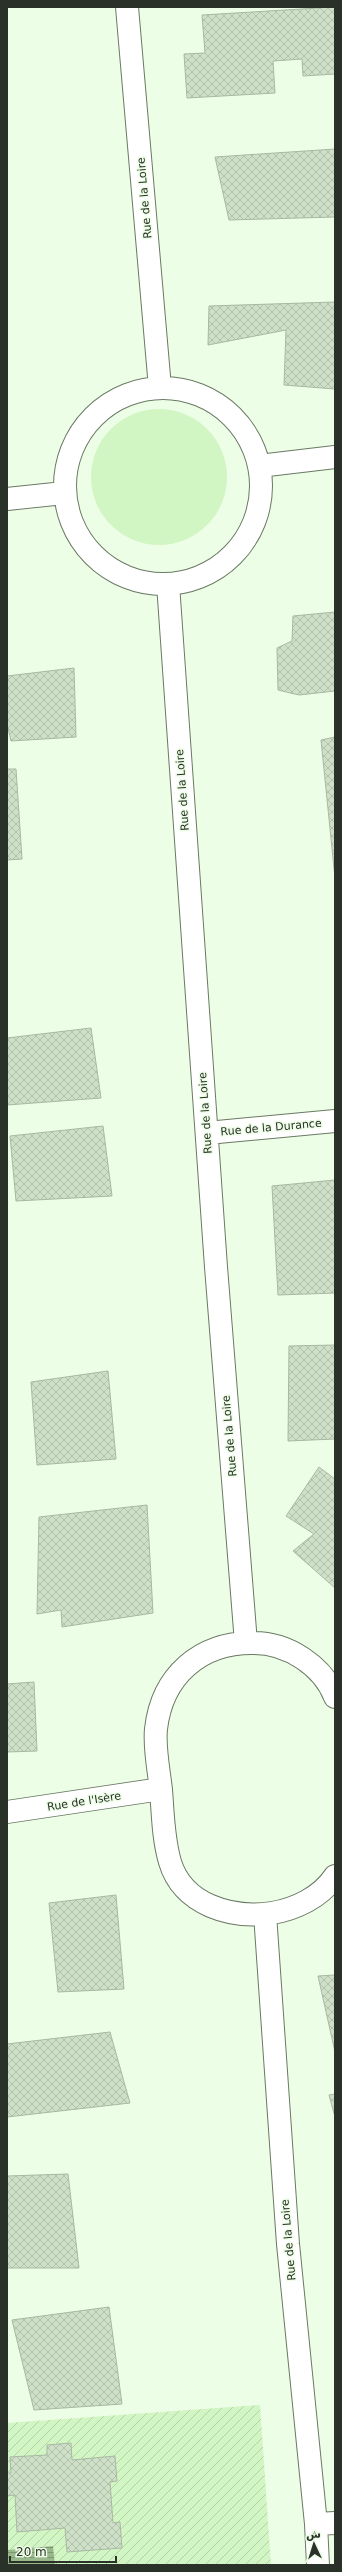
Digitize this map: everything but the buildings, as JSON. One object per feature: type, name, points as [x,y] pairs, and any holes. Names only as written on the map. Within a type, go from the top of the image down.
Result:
[{"type":"street","name":"Rue de la Loire","points":[[127,7],[160,388]]},
{"type":"street","points":[[160,388],[194,393],[224,409],[246,434],[259,466],[261,488],[258,508],[251,528],[240,546],[226,561],[208,573],[168,584],[146,582],[123,576],[94,556],[73,527],[64,493],[68,461],[75,442],[86,424],[101,409],[119,398],[139,391],[160,388]]},
{"type":"street","points":[[259,466],[335,457]]},
{"type":"street","points":[[7,499],[64,493]]},
{"type":"street","name":"Rue de la Loire","points":[[168,584],[207,1133],[246,1643]]},
{"type":"street","name":"Rue de la Durance","points":[[207,1133],[335,1121]]},
{"type":"street","points":[[335,1697],[325,1680],[314,1667],[288,1650],[261,1643],[230,1645],[200,1656],[181,1671],[168,1688],[163,1699],[156,1731],[165,1840],[170,1863],[185,1886],[194,1896],[212,1908],[240,1914],[265,1914],[291,1909],[314,1898],[335,1876]]},
{"type":"street","name":"Rue de l'Isère","points":[[7,1812],[161,1789]]},
{"type":"street","name":"Rue de la Loire","points":[[265,1914],[288,2244],[326,2523],[318,2565]]},
{"type":"shaded area","points":[[159,409],[179,412],[191,417],[207,429],[219,445],[224,457],[227,477],[224,497],[219,509],[207,525],[191,537],[179,542],[159,545],[139,542],[127,537],[111,525],[99,509],[94,497],[91,477],[94,457],[99,445],[111,429],[127,417],[139,412]]},
{"type":"shaded area","points":[[260,2405],[271,2565],[55,2565],[53,2546],[7,2550],[7,2496],[15,2495],[17,2532],[65,2528],[67,2552],[122,2548],[120,2522],[113,2523],[110,2482],[117,2480],[115,2456],[72,2460],[71,2443],[47,2445],[47,2455],[11,2458],[11,2473],[7,2473],[7,2423]]},
{"type":"shaded area","points":[[53,2546],[55,2565],[7,2565],[7,2550]]}]
